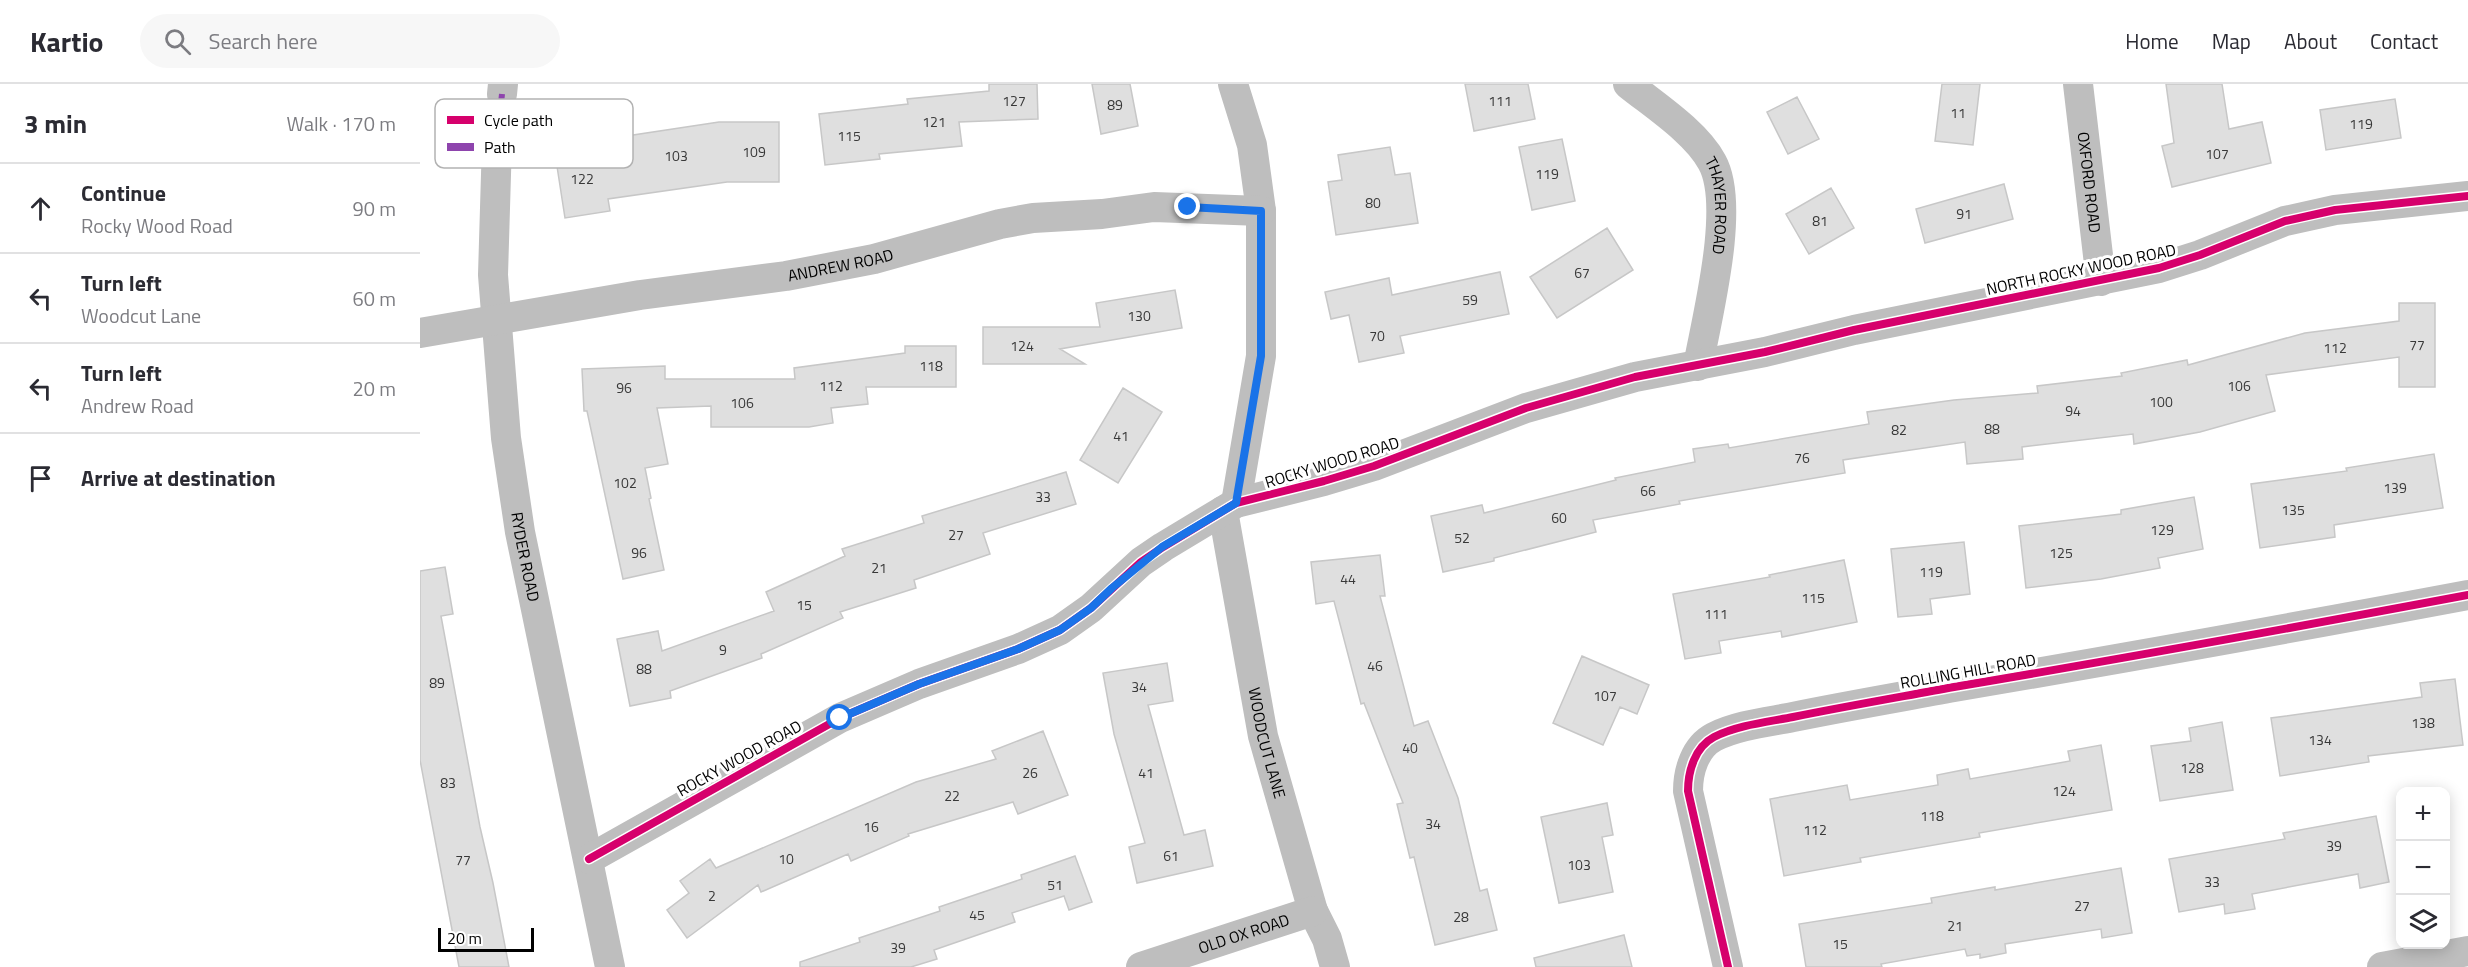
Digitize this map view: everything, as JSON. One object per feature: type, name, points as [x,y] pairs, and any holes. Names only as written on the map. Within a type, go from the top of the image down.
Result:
[{"type":"street","name":"WOODCUT LANE","points":[[1233,84],[1252,145],[1261,211],[1261,356],[1230,507],[1263,736],[1313,910],[1327,939],[1335,967]]},
{"type":"street","name":"THAYER ROAD","points":[[1628,84],[1702,148],[1718,176],[1721,200],[1718,252],[1698,366]]},
{"type":"street","name":"OXFORD ROAD","points":[[2078,84],[2101,281]]},
{"type":"street","name":"RYDER ROAD","points":[[495,168],[492,275],[506,438],[520,532],[610,967]]},
{"type":"street","name":"NORTH ROCKY WOOD ROAD","points":[[1698,366],[1854,330],[2159,268],[2200,255],[2286,221],[2334,210],[2468,196]]},
{"type":"street","name":"ANDREW ROAD","points":[[420,333],[640,295],[786,276],[874,259],[1000,224],[1033,218],[1102,214],[1154,207],[1261,211]]},
{"type":"street","name":"ROCKY WOOD ROAD","points":[[588,859],[840,718],[919,684],[1018,649],[1060,630],[1091,608],[1162,547],[1230,507],[1374,466],[1526,408],[1635,378],[1698,366]]},
{"type":"street","name":"ROLLING HILL ROAD","points":[[1728,967],[1688,791],[1692,765],[1698,751],[1712,738],[1748,726],[1863,703],[2468,595]]},
{"type":"street","name":"OLD OX ROAD","points":[[1141,967],[1313,910]]},
{"type":"street","points":[[2382,967],[2468,951]]},
{"type":"building","points":[[989,84],[1037,84],[1038,119],[959,122],[962,146],[879,154],[880,159],[825,165],[819,114],[908,104],[907,99],[989,91]]},
{"type":"building","points":[[1092,84],[1130,84],[1138,126],[1101,134]]},
{"type":"building","points":[[1465,84],[1528,84],[1535,119],[1474,131]]},
{"type":"building","points":[[1942,84],[1980,84],[1973,145],[1935,141]]},
{"type":"building","points":[[2166,84],[2222,84],[2229,129],[2262,122],[2271,163],[2172,187],[2162,146],[2174,143]]},
{"type":"building","points":[[1797,97],[1819,139],[1788,154],[1767,112]]},
{"type":"building","points":[[2395,99],[2401,138],[2326,150],[2320,110]]},
{"type":"building","points":[[719,122],[779,122],[779,182],[727,182],[608,199],[610,211],[565,218],[557,168],[633,168],[633,135]]},
{"type":"building","points":[[1562,139],[1575,201],[1532,210],[1519,147]]},
{"type":"building","points":[[1390,147],[1395,175],[1410,173],[1418,223],[1336,235],[1328,182],[1342,180],[1338,155]]},
{"type":"building","points":[[2004,184],[2013,219],[1925,243],[1916,209]]},
{"type":"building","points":[[1831,188],[1854,228],[1809,254],[1786,214]]},
{"type":"building","points":[[1607,228],[1633,270],[1557,318],[1530,277]]},
{"type":"building","points":[[1500,272],[1509,314],[1400,336],[1404,353],[1359,362],[1349,315],[1331,319],[1325,292],[1389,278],[1392,295]]},
{"type":"building","points":[[1175,290],[1182,328],[1060,349],[1085,364],[983,364],[983,327],[1100,327],[1096,303]]},
{"type":"building","points":[[2399,303],[2435,303],[2435,387],[2399,387],[2399,357],[2266,375],[2275,411],[2200,432],[2134,444],[2133,434],[2022,447],[2023,459],[1967,464],[1965,442],[1843,460],[1845,473],[1679,501],[1680,504],[1593,520],[1596,532],[1494,558],[1494,561],[1443,572],[1431,516],[1482,505],[1484,513],[1616,480],[1615,478],[1695,462],[1693,449],[1728,444],[1729,448],[1869,424],[1867,412],[1954,400],[2038,393],[2037,386],[2122,376],[2121,373],[2187,360],[2188,365],[2305,333],[2399,321]]},
{"type":"building","points":[[905,346],[956,346],[956,387],[866,387],[868,404],[831,408],[833,423],[809,427],[711,427],[711,406],[657,408],[668,464],[645,468],[664,570],[623,579],[587,411],[584,411],[582,369],[665,366],[665,379],[795,379],[794,368],[905,353]]},
{"type":"building","points":[[1123,388],[1162,412],[1118,483],[1080,460]]},
{"type":"building","points":[[2434,454],[2443,508],[2334,525],[2335,537],[2260,548],[2251,484],[2347,471],[2346,468]]},
{"type":"building","points":[[1066,472],[1076,504],[983,533],[990,554],[914,580],[916,588],[840,612],[843,618],[761,654],[762,658],[670,691],[671,698],[630,706],[617,639],[658,631],[662,651],[774,611],[766,592],[845,556],[842,549],[924,523],[922,516]]},
{"type":"building","points":[[2194,497],[2203,549],[2158,558],[2160,568],[2101,579],[2026,588],[2019,526],[2121,514],[2121,510]]},
{"type":"building","points":[[1964,542],[1970,594],[1930,599],[1932,614],[1898,617],[1891,549]]},
{"type":"building","points":[[1380,555],[1385,596],[1380,596],[1414,726],[1428,721],[1458,798],[1480,891],[1487,889],[1497,930],[1435,945],[1414,857],[1410,858],[1397,804],[1403,803],[1364,703],[1361,704],[1334,601],[1316,604],[1311,562]]},
{"type":"building","points":[[1844,560],[1857,622],[1782,637],[1781,631],[1719,641],[1721,653],[1685,659],[1673,594],[1770,577],[1769,575]]},
{"type":"building","points":[[445,567],[453,614],[441,616],[480,827],[509,967],[459,967],[420,760],[420,571]]},
{"type":"building","points":[[1582,656],[1649,685],[1637,714],[1620,707],[1603,745],[1553,723]]},
{"type":"building","points":[[1167,663],[1173,701],[1148,705],[1184,835],[1205,830],[1213,866],[1137,883],[1129,847],[1145,843],[1114,734],[1103,673]]},
{"type":"building","points":[[2455,679],[2463,745],[2368,756],[2369,762],[2280,776],[2271,718],[2422,697],[2420,683]]},
{"type":"building","points":[[2222,722],[2233,790],[2160,801],[2151,746],[2191,741],[2189,728]]},
{"type":"building","points":[[1043,731],[1068,795],[1018,814],[1013,802],[908,834],[909,836],[851,861],[848,854],[761,892],[758,885],[687,938],[667,910],[689,893],[680,881],[710,859],[716,868],[916,782],[996,759],[992,751]]},
{"type":"building","points":[[2101,745],[2112,810],[1979,833],[1980,837],[1860,858],[1861,862],[1784,876],[1770,799],[1847,785],[1850,800],[1938,785],[1937,775],[1968,769],[1970,779],[2070,761],[2068,751]]},
{"type":"building","points":[[1607,803],[1613,835],[1602,837],[1613,892],[1559,903],[1541,817]]},
{"type":"building","points":[[2376,816],[2389,882],[2360,888],[2358,874],[2252,894],[2255,909],[2225,914],[2224,904],[2179,912],[2169,859],[2285,839],[2283,833]]},
{"type":"building","points":[[1075,856],[1092,902],[1069,910],[1064,896],[1012,913],[1015,922],[934,950],[937,959],[911,967],[800,967],[800,962],[860,942],[859,938],[940,911],[939,907],[1022,879],[1021,875]]},
{"type":"building","points":[[2121,868],[2132,933],[2102,938],[2101,929],[2005,944],[2006,953],[1980,958],[1980,954],[1967,956],[1965,949],[1881,964],[1882,967],[1806,967],[1799,924],[1932,903],[1931,898],[1995,887],[1995,890]]},
{"type":"building","points":[[1624,935],[1632,967],[1536,967],[1534,958]]},
{"type":"marked path","points":[[501,99],[502,94]]},
{"type":"cycle path","points":[[589,859],[840,718],[919,684],[1018,649],[1060,630],[1091,608],[1141,562],[1236,503],[1374,466],[1526,408],[1635,377],[1765,352],[1854,330],[2159,268],[2200,255],[2285,221],[2335,210],[2468,196]]},
{"type":"cycle path","points":[[1728,967],[1688,791],[1689,776],[1697,753],[1707,741],[1714,737],[1743,727],[1833,709],[2468,595]]},
{"type":"route","points":[[840,718],[919,684],[987,661],[1060,630],[1091,608],[1162,547],[1236,503],[1261,356],[1261,211],[1188,207]]}]
